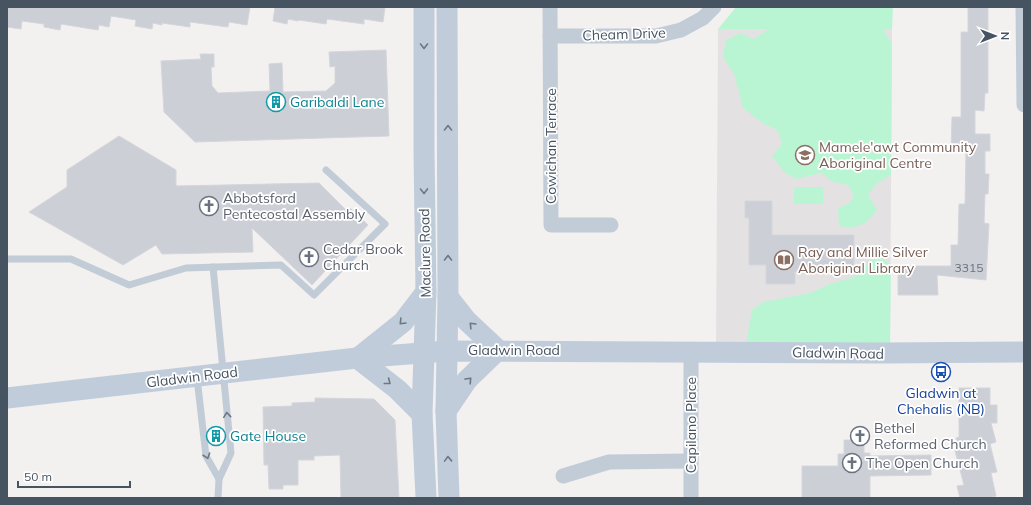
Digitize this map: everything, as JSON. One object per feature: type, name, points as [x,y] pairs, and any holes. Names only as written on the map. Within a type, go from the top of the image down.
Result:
[{"type":"main road","name":"Maclure Road","points":[[424,7],[426,292],[422,414],[426,498]]},
{"type":"main road","name":"Maclure Road","points":[[447,7],[448,297],[446,411],[450,498]]},
{"type":"main road","points":[[422,414],[397,389],[357,358],[403,322],[426,292]]},
{"type":"main road","points":[[446,411],[467,380],[498,350],[468,321],[448,297]]},
{"type":"main road","name":"Gladwin Road","points":[[7,398],[357,358],[447,350],[883,354],[1024,352]]},
{"type":"street","name":"Cowichan Terrace","points":[[550,7],[551,225],[611,225]]},
{"type":"street","name":"Cheam Drive","points":[[550,36],[656,36],[681,30],[703,18],[714,7]]},
{"type":"street","points":[[1023,7],[1024,105]]},
{"type":"street","name":"Capilano Place","points":[[691,352],[691,498]]},
{"type":"street","points":[[563,476],[609,462],[691,461]]},
{"type":"lane","points":[[7,259],[71,259],[129,285],[186,268],[281,266],[314,295],[385,224],[326,170]]},
{"type":"lane","points":[[212,267],[231,453],[219,479],[218,498]]},
{"type":"lane","points":[[197,376],[206,456],[219,479]]},
{"type":"shaded area","name":"Mamele'awt Community Aboriginal Centre","points":[[718,29],[892,29],[890,348],[716,348]]},
{"type":"green space","points":[[736,7],[893,7],[892,29],[883,30],[892,43],[891,175],[876,184],[868,195],[877,210],[865,223],[851,227],[839,226],[838,209],[849,203],[854,196],[848,185],[833,182],[821,173],[796,179],[784,172],[772,156],[782,144],[778,131],[761,122],[743,108],[734,74],[723,57],[726,40],[741,33],[753,39],[769,29],[718,29]]},
{"type":"green space","points":[[794,187],[823,187],[823,204],[794,204]]},
{"type":"green space","points":[[883,258],[891,266],[890,348],[746,345],[752,310],[763,302],[810,293],[830,284],[854,277],[864,265],[872,260]]},
{"type":"building","points":[[7,7],[250,7],[247,25],[229,22],[228,27],[190,22],[190,27],[153,23],[152,29],[135,26],[136,20],[111,16],[109,27],[99,25],[98,30],[61,24],[60,30],[44,27],[44,24],[22,21],[21,29],[7,27]]},
{"type":"building","points":[[275,7],[385,7],[383,22],[364,19],[364,24],[327,19],[326,24],[288,19],[287,24],[273,21]]},
{"type":"building","points":[[968,7],[988,7],[988,93],[985,93],[984,111],[975,110],[975,134],[990,134],[990,151],[985,151],[985,174],[989,174],[988,194],[985,194],[984,223],[989,224],[986,280],[937,275],[938,295],[898,295],[898,266],[951,266],[951,245],[958,245],[959,204],[965,204],[966,151],[951,151],[952,117],[961,117],[961,32],[968,32]]},
{"type":"building","name":"Garibaldi Lane","points":[[386,50],[389,136],[195,142],[164,112],[161,61],[201,59],[200,54],[214,54],[214,67],[211,67],[212,86],[218,93],[270,91],[269,64],[282,63],[283,92],[326,91],[335,83],[335,66],[330,67],[329,52]]},
{"type":"building","points":[[119,136],[176,170],[176,186],[319,183],[347,211],[350,208],[368,225],[312,285],[252,228],[253,252],[162,254],[156,245],[123,265],[29,212],[67,187],[67,170]]},
{"type":"building","points":[[745,201],[772,201],[772,235],[854,235],[854,272],[795,272],[795,284],[766,284],[766,265],[749,265],[749,218],[745,218]]},
{"type":"building","points":[[959,388],[990,388],[990,405],[997,405],[997,423],[991,423],[996,442],[990,444],[997,472],[991,473],[996,496],[987,498],[960,498],[957,486],[964,485],[955,451],[958,447],[956,438],[959,437]]},
{"type":"building","points":[[315,398],[374,399],[395,420],[399,498],[341,498],[340,455],[314,456],[314,460],[298,460],[298,485],[283,485],[283,489],[269,489],[268,465],[264,465],[263,407],[292,406],[292,403],[315,402]]},
{"type":"building","points":[[844,440],[864,440],[864,453],[870,453],[870,456],[931,455],[931,475],[870,476],[870,498],[802,498],[802,466],[838,466],[838,454],[844,454]]},
{"type":"place","name":"Garibaldi Lane","points":[[276,102]]},
{"type":"place","name":"Mamele'awt Community Aboriginal Centre","points":[[805,155]]},
{"type":"place","name":"Abbotsford Pentecostal Assembly","points":[[209,206]]},
{"type":"place","name":"Cedar Brook Church","points":[[309,257]]},
{"type":"place","name":"Ray and Millie Silver Aboriginal Library","points":[[784,260]]},
{"type":"place","name":"Gladwin at Chehalis (NB)","points":[[941,372]]},
{"type":"place","name":"Gate House","points":[[216,436]]},
{"type":"place","name":"Bethel Reformed Church","points":[[860,436]]},
{"type":"place","name":"The Open Church","points":[[852,463]]}]
